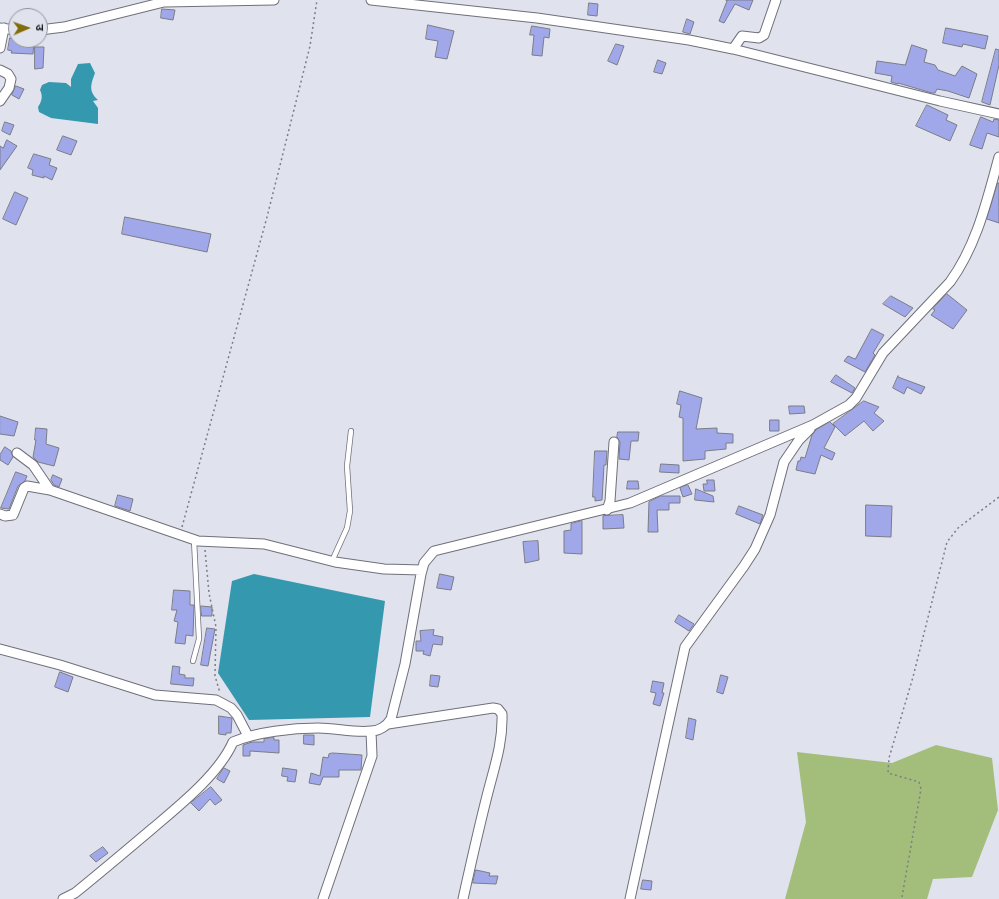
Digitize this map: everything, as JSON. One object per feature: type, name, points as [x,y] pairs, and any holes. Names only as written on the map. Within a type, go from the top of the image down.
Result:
[{"type":"street","points":[[48,29],[64,27],[162,1],[274,0]]},
{"type":"street","points":[[371,0],[537,18],[689,40],[733,48],[910,94],[999,114]]},
{"type":"street","points":[[733,48],[742,36],[759,38],[764,35],[776,0]]},
{"type":"street","points":[[0,48],[2,28]]},
{"type":"street","points":[[0,70],[8,74],[11,79],[8,88],[0,101]]},
{"type":"street","points":[[388,724],[391,719],[406,664],[422,570],[428,556],[434,551],[446,547],[606,510],[659,492],[813,425],[849,405],[856,398],[883,353],[950,282],[958,271],[979,228],[999,157]]},
{"type":"street","points":[[630,899],[687,643],[755,549],[770,515],[784,462],[799,440],[813,425]]},
{"type":"street","points":[[606,510],[610,501],[614,442]]},
{"type":"street","points":[[17,453],[33,465],[50,490]]},
{"type":"street","points":[[0,514],[5,516],[13,515],[20,497],[27,486],[50,490],[194,540],[204,542],[264,544],[332,561],[384,569],[422,570]]},
{"type":"street","points":[[0,649],[60,665],[155,695],[208,699],[223,703],[237,715],[248,736]]},
{"type":"street","points":[[64,899],[75,893],[173,813],[228,753],[233,742],[248,736],[318,728],[371,731],[388,724],[493,708],[498,709],[502,714],[501,740],[498,758],[474,845],[463,899]]},
{"type":"street","points":[[323,899],[372,756],[371,731]]},
{"type":"lane","points":[[332,561],[347,528],[350,511],[347,466],[351,431]]},
{"type":"lane","points":[[193,662],[199,639],[194,540]]},
{"type":"path","points":[[180,535],[269,210],[310,46],[317,0]]},
{"type":"path","points":[[902,897],[921,789],[919,782],[914,779],[888,772],[889,758],[913,677],[947,542],[958,528],[999,498]]},
{"type":"path","points":[[204,542],[209,593],[216,627],[215,676],[223,703]]},
{"type":"green space","points":[[936,745],[992,758],[998,810],[972,877],[933,879],[927,899],[785,899],[806,822],[797,752],[892,763]]},
{"type":"water","points":[[90,63],[95,73],[91,87],[93,94],[98,100],[93,101],[98,108],[98,124],[51,118],[39,112],[38,107],[42,98],[40,90],[42,85],[49,82],[66,83],[71,87],[71,79],[78,64]]},
{"type":"water","points":[[254,574],[385,601],[370,717],[249,720],[218,673],[232,581]]},
{"type":"building","points":[[726,0],[753,0],[749,10],[735,4],[724,23],[719,21],[727,1]]},
{"type":"building","points":[[589,3],[598,4],[597,16],[588,15]]},
{"type":"building","points":[[162,9],[175,10],[173,20],[161,18]]},
{"type":"building","points":[[687,19],[694,22],[690,34],[683,32]]},
{"type":"building","points":[[428,25],[454,31],[447,59],[435,57],[438,41],[426,39]]},
{"type":"building","points":[[532,26],[550,29],[549,38],[544,37],[542,56],[532,55],[534,35],[530,35]]},
{"type":"building","points":[[946,28],[988,36],[985,49],[963,44],[962,47],[943,43]]},
{"type":"building","points":[[616,44],[624,46],[617,65],[608,61]]},
{"type":"building","points":[[912,45],[927,50],[924,62],[935,65],[938,70],[955,76],[962,66],[977,74],[969,98],[948,91],[937,89],[935,93],[932,93],[898,84],[891,82],[892,76],[875,73],[877,61],[905,65]]},
{"type":"building","points":[[8,48],[34,48],[33,54],[11,53],[12,51],[8,50]]},
{"type":"building","points":[[35,48],[44,48],[43,68],[35,69]]},
{"type":"building","points":[[996,49],[999,50],[999,65],[990,105],[982,102]]},
{"type":"building","points":[[658,60],[666,63],[662,74],[654,72]]},
{"type":"building","points":[[16,86],[24,89],[19,99],[12,95]]},
{"type":"building","points":[[927,105],[948,115],[946,120],[957,125],[950,141],[916,126]]},
{"type":"building","points":[[981,117],[993,122],[994,119],[999,120],[999,137],[987,133],[982,149],[970,145]]},
{"type":"building","points":[[5,122],[14,125],[10,135],[2,131]]},
{"type":"building","points":[[63,136],[77,141],[71,155],[57,150]]},
{"type":"building","points":[[7,140],[17,146],[0,170],[0,146],[3,148]]},
{"type":"building","points":[[34,154],[51,159],[49,165],[57,168],[52,180],[44,176],[44,178],[32,175],[33,170],[28,168]]},
{"type":"building","points":[[999,183],[999,223],[987,219]]},
{"type":"building","points":[[15,192],[28,198],[16,225],[3,219]]},
{"type":"building","points":[[125,217],[211,234],[207,252],[122,234]]},
{"type":"building","points":[[947,294],[967,310],[953,329],[931,315],[935,310],[933,309]]},
{"type":"building","points":[[891,296],[913,308],[905,317],[883,304]]},
{"type":"building","points":[[872,329],[884,335],[873,353],[875,355],[865,372],[844,361],[848,356],[855,359]]},
{"type":"building","points":[[836,375],[855,388],[852,393],[831,382]]},
{"type":"building","points":[[898,376],[925,387],[921,394],[907,387],[904,394],[893,388]]},
{"type":"building","points":[[680,391],[702,398],[696,429],[717,428],[717,433],[733,434],[733,443],[726,443],[726,449],[705,451],[705,459],[683,461],[683,418],[679,417],[681,405],[677,404]]},
{"type":"building","points":[[864,401],[879,407],[874,413],[884,421],[873,431],[864,421],[845,436],[833,424]]},
{"type":"building","points":[[789,406],[804,406],[805,413],[790,414]]},
{"type":"building","points":[[0,416],[18,422],[14,436],[0,434]]},
{"type":"building","points":[[770,420],[779,420],[779,431],[770,431]]},
{"type":"building","points":[[830,422],[835,427],[824,448],[835,453],[832,460],[821,455],[815,474],[796,470],[798,461],[800,461],[801,457],[805,458],[812,435],[816,430]]},
{"type":"building","points":[[36,428],[47,429],[46,444],[59,448],[54,466],[38,462],[33,457],[36,440]]},
{"type":"building","points":[[618,432],[639,432],[638,441],[631,441],[629,460],[619,459],[620,442],[617,437]]},
{"type":"building","points":[[5,447],[11,451],[13,457],[8,465],[0,460],[0,455]]},
{"type":"building","points":[[595,451],[607,451],[606,465],[604,465],[602,500],[595,501],[595,497],[593,497]]},
{"type":"building","points":[[661,464],[679,465],[679,473],[660,472]]},
{"type":"building","points":[[16,472],[27,476],[25,481],[18,486],[9,509],[1,508]]},
{"type":"building","points":[[53,475],[62,479],[59,487],[54,485],[51,480]]},
{"type":"building","points":[[707,480],[714,480],[715,491],[704,491],[703,484],[707,484]]},
{"type":"building","points":[[628,481],[638,481],[639,489],[627,489]]},
{"type":"building","points":[[688,485],[692,494],[683,497],[680,488]]},
{"type":"building","points":[[696,489],[713,496],[714,502],[695,500]]},
{"type":"building","points":[[118,495],[133,499],[130,511],[115,506]]},
{"type":"building","points":[[661,496],[680,496],[680,503],[669,503],[669,510],[657,510],[658,532],[648,532],[649,502]]},
{"type":"building","points":[[866,505],[892,506],[891,537],[866,536]]},
{"type":"building","points":[[739,506],[763,515],[760,524],[736,514]]},
{"type":"building","points":[[623,515],[624,528],[603,529],[603,516]]},
{"type":"building","points":[[582,521],[582,554],[564,553],[564,531],[571,530],[571,524]]},
{"type":"building","points":[[538,541],[539,560],[525,563],[523,542]]},
{"type":"building","points":[[440,574],[454,577],[451,590],[437,588]]},
{"type":"building","points":[[174,590],[190,591],[190,605],[194,605],[193,636],[186,635],[185,644],[175,643],[178,622],[174,621],[177,610],[172,610]]},
{"type":"building","points":[[201,606],[212,607],[212,616],[202,616]]},
{"type":"building","points":[[679,615],[694,624],[689,631],[675,622]]},
{"type":"building","points":[[207,628],[215,629],[208,666],[201,665]]},
{"type":"building","points":[[434,630],[433,635],[443,637],[442,645],[433,644],[430,656],[423,654],[424,651],[416,651],[416,641],[421,641],[420,631]]},
{"type":"building","points":[[173,666],[180,667],[179,674],[185,675],[185,678],[194,678],[193,686],[171,684]]},
{"type":"building","points":[[60,672],[73,677],[68,692],[55,687]]},
{"type":"building","points":[[431,675],[440,676],[438,687],[430,686]]},
{"type":"building","points":[[721,675],[728,677],[723,694],[717,692]]},
{"type":"building","points":[[653,681],[664,683],[662,693],[664,693],[660,706],[653,704],[656,693],[651,692]]},
{"type":"building","points":[[219,716],[232,718],[231,733],[226,733],[226,735],[219,734]]},
{"type":"building","points":[[689,718],[696,720],[693,740],[686,738]]},
{"type":"building","points":[[304,735],[314,735],[314,745],[304,744]]},
{"type":"building","points":[[274,738],[274,740],[279,740],[279,753],[250,751],[250,756],[243,756],[243,745],[252,742],[264,742],[264,739]]},
{"type":"building","points":[[329,754],[362,755],[361,770],[339,770],[339,777],[323,777],[320,785],[309,783],[311,773],[320,776],[323,757],[328,758]]},
{"type":"building","points":[[224,768],[230,771],[224,783],[217,779]]},
{"type":"building","points":[[283,768],[297,770],[295,782],[287,781],[288,777],[282,776]]},
{"type":"building","points":[[211,787],[222,800],[215,805],[210,799],[199,811],[191,803]]},
{"type":"building","points":[[103,847],[108,853],[96,862],[90,856]]},
{"type":"building","points":[[476,870],[490,873],[489,876],[498,876],[496,884],[473,883]]},
{"type":"building","points":[[643,880],[652,881],[651,890],[641,889]]}]
